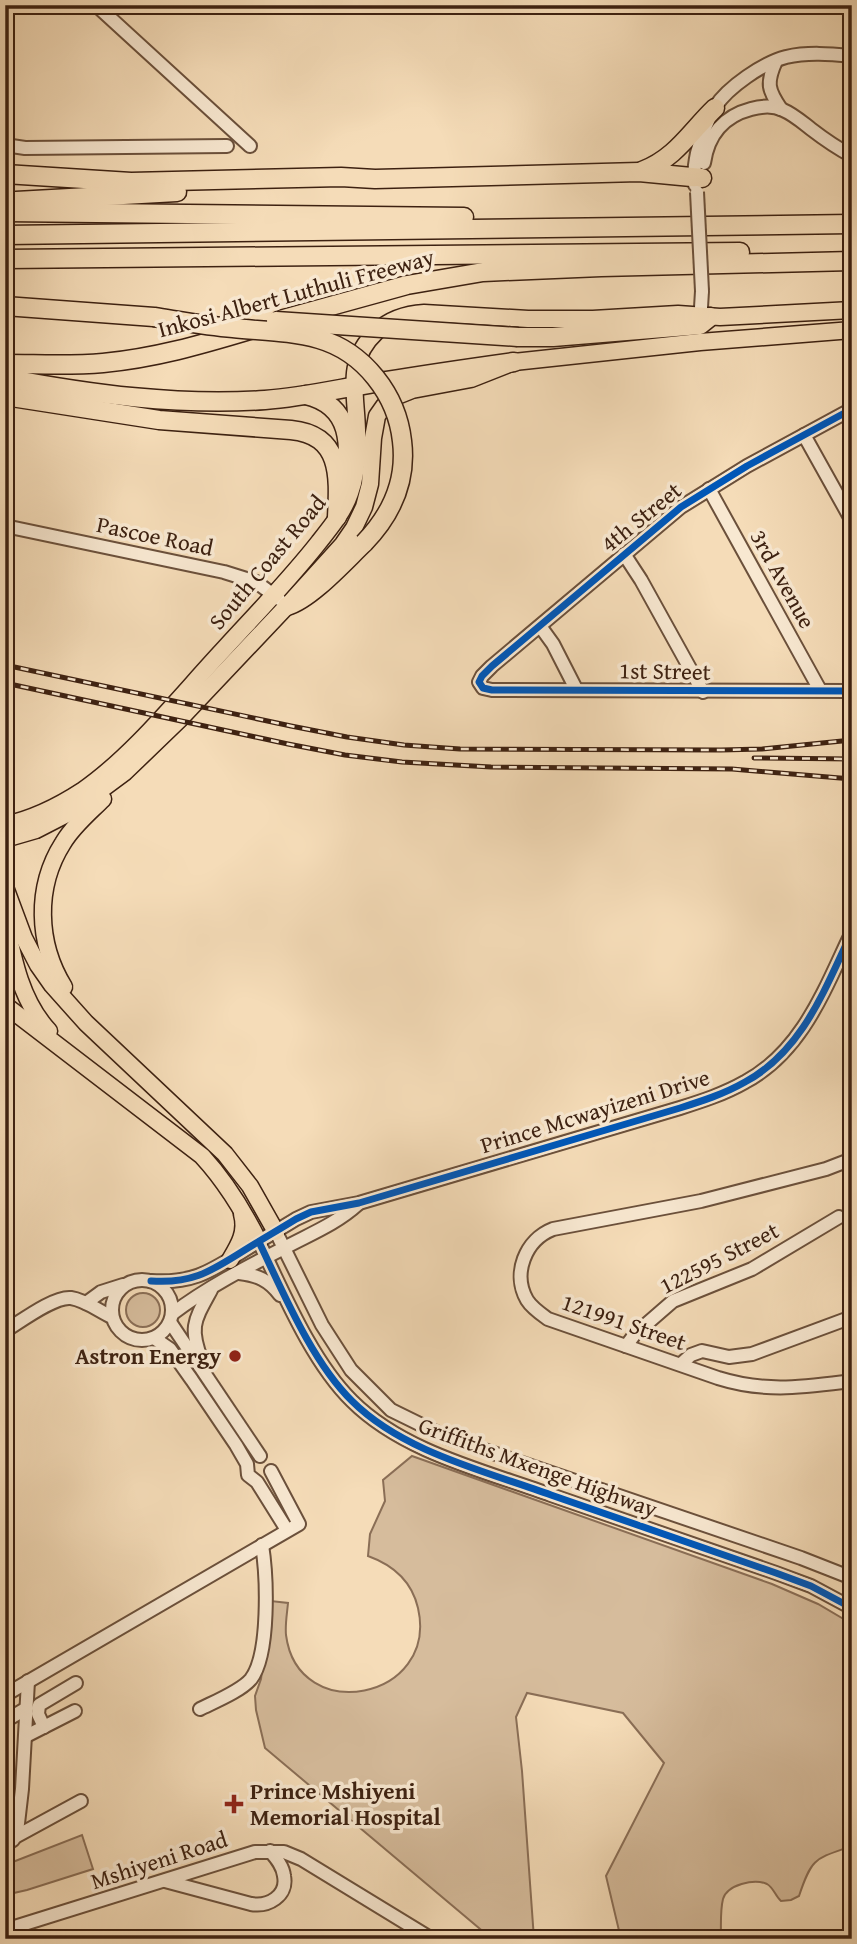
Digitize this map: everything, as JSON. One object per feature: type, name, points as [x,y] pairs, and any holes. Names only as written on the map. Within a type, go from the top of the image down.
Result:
[{"type":"highway","points":[[639,172],[670,156],[715,108]]},
{"type":"highway","points":[[5,174],[124,182],[639,172],[698,183]]},
{"type":"highway","points":[[5,201],[332,184],[375,179]]},
{"type":"highway","points":[[5,212],[488,217],[562,227]]},
{"type":"highway","points":[[5,235],[852,224]]},
{"type":"highway","points":[[5,259],[852,250]]},
{"type":"highway","name":"Inkosi Albert Luthuli Freeway","points":[[5,364],[103,363],[163,354],[340,302],[407,285],[483,272],[852,261]]},
{"type":"highway","name":"Inkosi Albert Luthuli Freeway","points":[[5,306],[154,317]]},
{"type":"highway","points":[[154,317],[226,318],[518,337],[704,328]]},
{"type":"highway","points":[[154,317],[319,339],[349,354],[371,372],[395,410],[401,432],[402,473],[393,504],[382,523],[315,588],[296,602],[281,600]]},
{"type":"highway","points":[[5,378],[94,394],[233,402],[304,395],[513,362]]},
{"type":"highway","points":[[304,395],[320,399],[329,405],[344,425],[349,453],[341,512]]},
{"type":"highway","points":[[5,396],[91,411],[309,433],[327,446],[335,464],[341,512]]},
{"type":"highway","points":[[64,405],[194,408],[233,402]]},
{"type":"main road","name":"South Coast Road","points":[[5,825],[60,805],[106,772],[281,600],[343,544],[364,508],[370,484],[375,422],[384,407],[397,396],[471,379],[513,362],[704,328],[852,310]]},
{"type":"main road","name":"South Coast Road","points":[[5,839],[36,830],[81,805],[125,772],[180,719],[281,600],[350,495],[356,469],[354,387],[357,360],[369,338],[387,323],[412,314],[593,319],[678,314],[704,328],[852,330]]},
{"type":"main road","points":[[133,1066],[88,1018],[54,971],[43,929],[42,910],[53,861],[70,834],[180,719]]},
{"type":"main road","points":[[5,887],[23,938],[52,985],[86,1023],[225,1154],[250,1186],[276,1232]]},
{"type":"main road","points":[[5,919],[25,994],[44,1026],[73,1056]]},
{"type":"main road","points":[[5,1005],[202,1156],[221,1177],[259,1242]]},
{"type":"main road","points":[[234,1266],[243,1234],[244,1221],[240,1207]]},
{"type":"street","points":[[96,5],[250,146]]},
{"type":"street","points":[[704,328],[698,183],[700,143],[715,108],[732,89],[776,61],[804,54],[852,56]]},
{"type":"street","points":[[776,61],[770,74],[769,87],[781,109]]},
{"type":"street","points":[[698,183],[708,146],[718,129],[735,115],[767,106],[781,109],[852,156]]},
{"type":"street","points":[[5,145],[24,148],[226,146]]},
{"type":"street","name":"4th Street","points":[[480,685],[484,673],[668,517],[709,489],[852,409]]},
{"type":"street","points":[[804,435],[852,521]]},
{"type":"street","name":"3rd Avenue","points":[[709,489],[820,691]]},
{"type":"street","name":"Pascoe Road","points":[[5,526],[247,578],[281,600]]},
{"type":"street","points":[[624,554],[703,692]]},
{"type":"street","points":[[540,626],[576,689]]},
{"type":"street","name":"1st Street","points":[[480,685],[488,690],[852,691]]},
{"type":"street","name":"Prince Mcwayizeni Drive","points":[[234,1266],[259,1242],[311,1212],[359,1203],[680,1108],[716,1097],[747,1081],[776,1060],[801,1032],[852,932]]},
{"type":"street","name":"121991 Street","points":[[852,1159],[825,1169],[701,1201],[548,1231],[538,1237],[528,1249],[521,1270],[523,1290],[530,1304],[548,1319],[732,1382],[770,1388],[796,1388],[852,1381]]},
{"type":"street","name":"Prince Mcwayizeni Drive","points":[[234,1266],[266,1257],[342,1218],[359,1203]]},
{"type":"street","name":"122595 Street","points":[[626,1346],[635,1334],[673,1301],[752,1269],[839,1217]]},
{"type":"street","name":"Griffiths Mxenge Highway","points":[[276,1232],[334,1346],[351,1370],[391,1410],[446,1437],[801,1558],[852,1578]]},
{"type":"street","name":"Griffiths Mxenge Highway","points":[[259,1242],[318,1359],[352,1402],[382,1427],[439,1456],[776,1573],[852,1608]]},
{"type":"street","points":[[125,1285],[114,1299],[112,1317],[116,1326],[127,1337],[141,1341],[161,1334],[171,1318],[189,1301],[211,1289],[234,1266]]},
{"type":"street","points":[[86,1303],[101,1292],[133,1281],[171,1282],[234,1266],[273,1286],[300,1324]]},
{"type":"street","points":[[5,1695],[299,1524],[271,1471],[270,1462],[260,1456],[171,1318],[170,1297],[151,1281]]},
{"type":"street","points":[[209,1379],[194,1338],[194,1327],[211,1289]]},
{"type":"street","points":[[5,1331],[51,1303],[68,1297],[112,1317]]},
{"type":"street","points":[[681,1364],[702,1351],[729,1357],[752,1354],[852,1317]]},
{"type":"street","points":[[154,1338],[170,1349],[236,1445],[247,1464],[248,1475],[257,1482],[287,1530]]},
{"type":"street","points":[[247,1464],[254,1457],[260,1456]]},
{"type":"street","points":[[257,1482],[264,1481],[271,1471]]},
{"type":"street","points":[[200,1709],[249,1681],[261,1656],[267,1595],[261,1545]]},
{"type":"street","points":[[10,1841],[20,1808],[29,1681]]},
{"type":"street","points":[[44,1727],[38,1714],[39,1705],[76,1683]]},
{"type":"street","points":[[5,1721],[27,1708]]},
{"type":"street","points":[[26,1736],[75,1711]]},
{"type":"street","points":[[10,1841],[81,1801]]},
{"type":"street","points":[[5,1816],[20,1808]]},
{"type":"street","points":[[163,1881],[264,1905],[281,1894],[285,1880],[281,1866],[270,1851]]},
{"type":"street","name":"Mshiyeni Road","points":[[5,1930],[255,1852],[270,1851],[284,1852],[302,1859],[432,1939]]},
{"type":"shaded area","points":[[143,1293],[155,1298],[160,1310],[155,1322],[143,1327],[131,1322],[126,1310],[131,1298]]},
{"type":"shaded area","points":[[412,1456],[772,1584],[818,1604],[852,1624],[852,1846],[816,1861],[799,1896],[791,1900],[781,1901],[767,1884],[762,1882],[742,1884],[730,1890],[722,1904],[721,1939],[621,1939],[606,1876],[664,1763],[623,1713],[527,1693],[516,1717],[534,1939],[492,1939],[265,1748],[255,1696],[261,1679],[271,1601],[288,1603],[286,1635],[296,1664],[315,1683],[339,1691],[364,1690],[389,1681],[408,1664],[419,1639],[415,1599],[400,1576],[386,1564],[368,1556],[370,1534],[385,1501],[383,1480]]},
{"type":"shaded area","points":[[82,1835],[93,1869],[5,1895],[5,1865]]},
{"type":"railway","points":[[5,665],[291,726],[404,745],[460,749],[721,750],[762,749],[852,740]]},
{"type":"railway","points":[[5,683],[288,744],[402,762],[491,767],[732,769],[852,779]]},
{"type":"railway","points":[[754,758],[852,759]]},
{"type":"cycle path","points":[[852,409],[747,466],[681,507],[492,666],[479,682],[483,688],[492,690],[852,691]]},
{"type":"cycle path","points":[[151,1281],[180,1280],[202,1274],[311,1212],[359,1203],[680,1108],[737,1086],[765,1069],[797,1036],[822,996],[852,932]]},
{"type":"cycle path","points":[[259,1242],[288,1304],[324,1367],[352,1401],[372,1419],[395,1434],[472,1468],[811,1586],[852,1608]]},
{"type":"place","name":"Astron Energy","points":[[235,1356]]},
{"type":"place","name":"Prince Mshiyeni Memorial Hospital","points":[[234,1804]]}]
